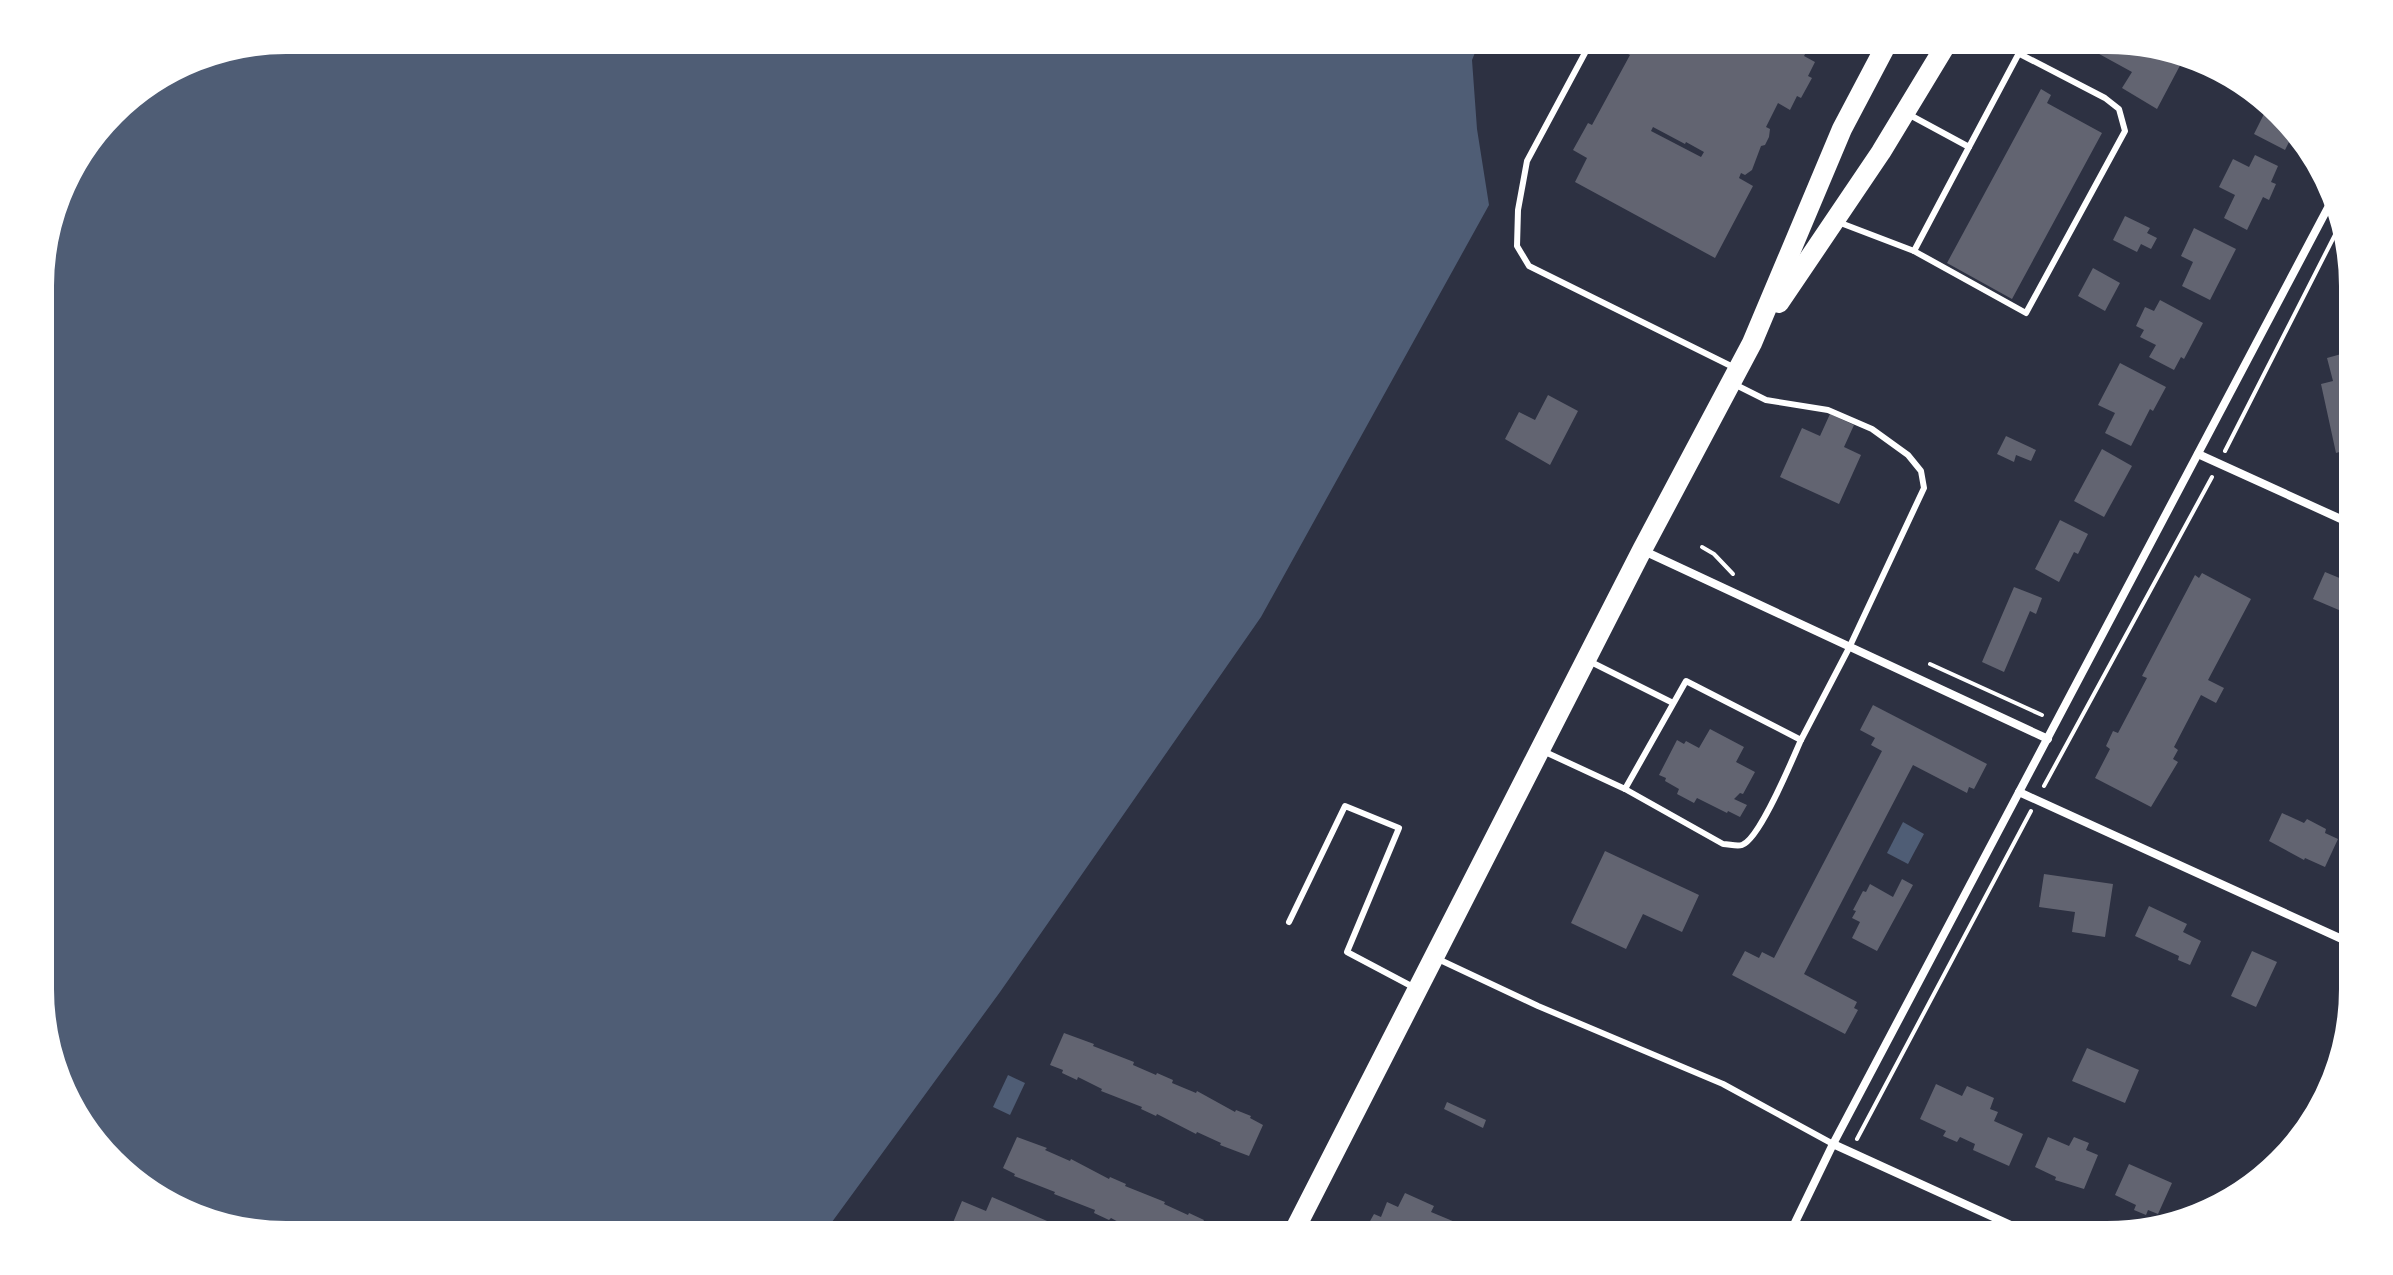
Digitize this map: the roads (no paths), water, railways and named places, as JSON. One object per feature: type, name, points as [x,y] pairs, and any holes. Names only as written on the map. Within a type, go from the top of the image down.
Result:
[{"type":"highway","points":[[1298,1222],[1642,550],[1752,343],[1842,129],[1883,52]]},
{"type":"highway","points":[[1752,343],[1835,220],[1941,52]]},
{"type":"street","points":[[1795,1222],[1833,1144],[2328,208]]},
{"type":"street","points":[[2198,454],[2341,519]]},
{"type":"street","points":[[1642,550],[2048,739]]},
{"type":"street","points":[[2019,792],[2341,939]]},
{"type":"street","points":[[1833,1144],[2005,1222]]},
{"type":"lane","points":[[1540,750],[1625,789],[1723,844],[1740,846],[1752,839],[1849,648],[1924,488],[1921,471],[1908,455],[1872,429],[1828,410],[1766,400],[1735,376],[1529,266],[1517,246],[1518,210],[1527,161],[1585,52]]},
{"type":"lane","points":[[1835,220],[1914,251],[2026,313],[2125,131],[2119,109],[2105,98],[2018,53],[1914,251]]},
{"type":"lane","points":[[1905,112],[1969,147]]},
{"type":"lane","points":[[1586,660],[1673,703]]},
{"type":"lane","points":[[1625,789],[1686,681],[1801,740]]},
{"type":"lane","points":[[1289,922],[1345,806],[1399,828],[1347,952],[1418,990]]},
{"type":"lane","points":[[1435,957],[1511,994],[1723,1084],[1833,1144]]},
{"type":"water","points":[[286,52],[1475,52],[1472,60],[1477,129],[1489,205],[1261,617],[1000,992],[831,1223],[271,1222],[211,1211],[156,1184],[132,1165],[91,1119],[76,1092],[60,1049],[52,989],[53,271],[60,226],[76,183],[91,156],[121,121],[156,91],[211,64],[256,54]]},
{"type":"water","points":[[1903,822],[1924,834],[1908,864],[1887,853]]},
{"type":"water","points":[[1008,1075],[1025,1083],[1010,1115],[993,1107]]}]
